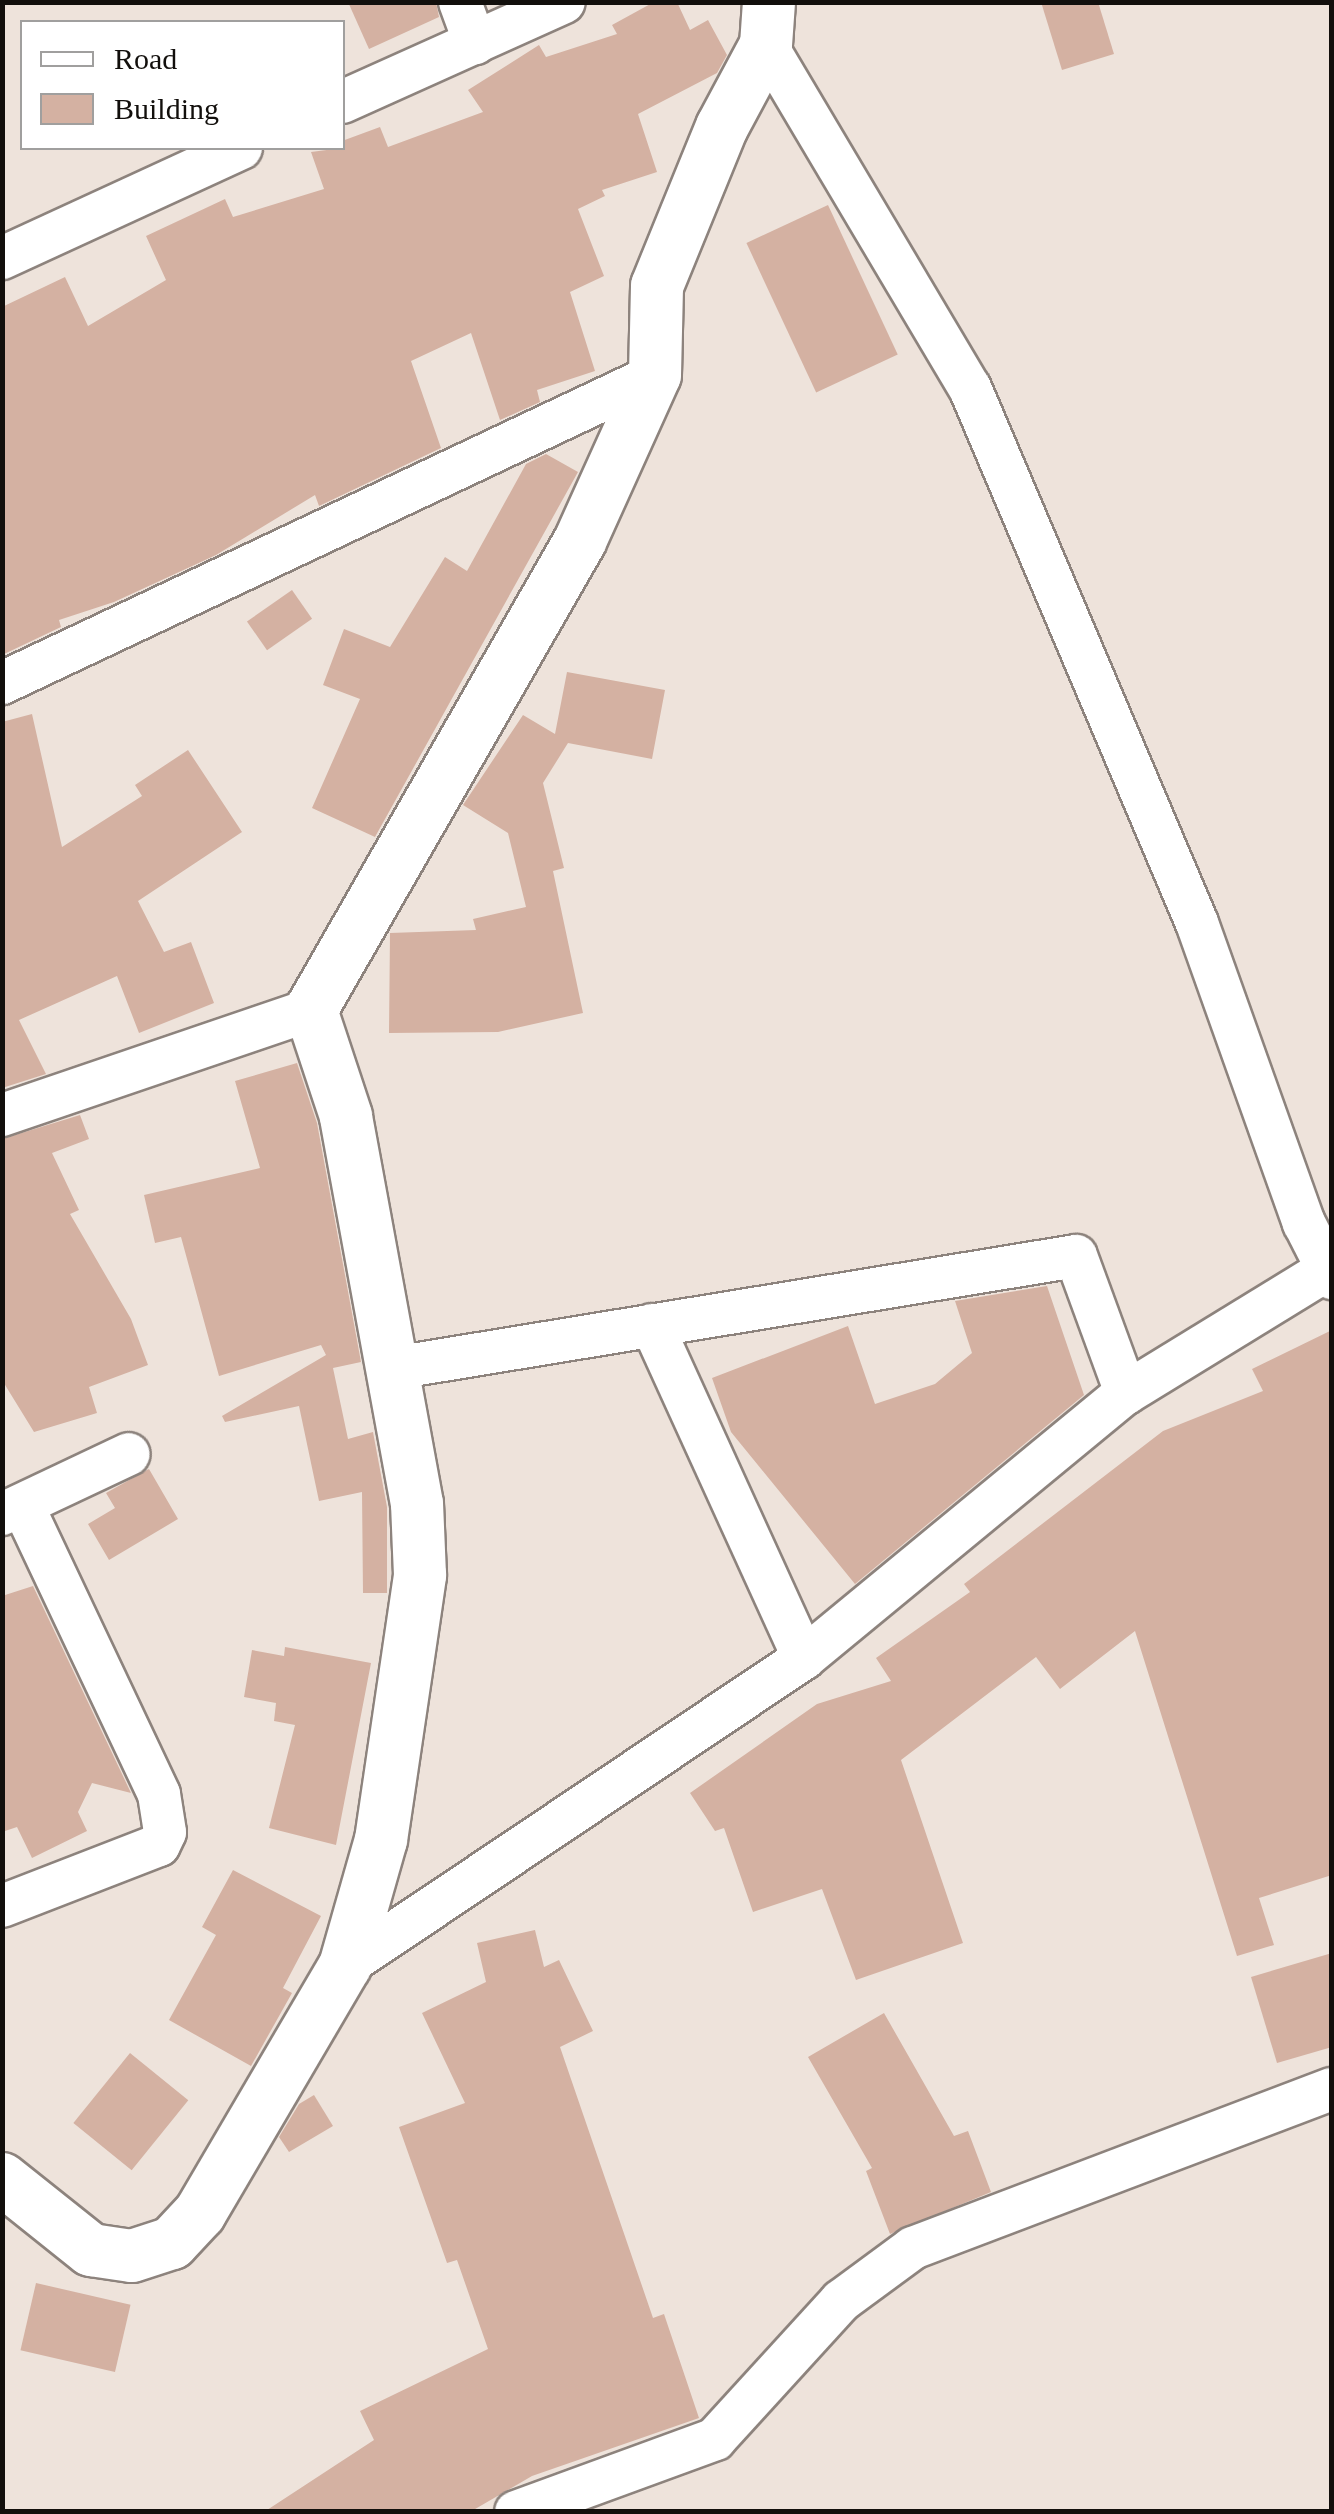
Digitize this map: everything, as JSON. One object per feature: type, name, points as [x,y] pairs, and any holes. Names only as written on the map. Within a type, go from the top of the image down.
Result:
[{"type":"street","points":[[460,2],[475,42]]},
{"type":"street","points":[[345,101],[564,2]]},
{"type":"street","points":[[2,1115],[312,1010],[580,541],[655,375],[657,286],[768,24]]},
{"type":"street","points":[[345,1966],[804,1658],[1126,1393],[1330,1274],[1304,1223],[1197,922],[970,388],[768,24]]},
{"type":"street","points":[[2,258],[238,150]]},
{"type":"street","points":[[2,683],[655,375]]},
{"type":"street","points":[[2,2179],[90,2250],[132,2256],[172,2243],[200,2212],[345,1966],[381,1840],[420,1576],[417,1504],[388,1368],[346,1116],[312,1010]]},
{"type":"street","points":[[388,1368],[1076,1256],[1126,1393]]},
{"type":"street","points":[[652,1325],[804,1658]]},
{"type":"street","points":[[2,1906],[160,1845],[165,1832],[159,1794],[12,1510],[128,1454]]},
{"type":"street","points":[[516,2512],[715,2439],[841,2301],[914,2248],[1143,2166],[1332,2090]]},
{"type":"building","points":[[348,2],[436,2],[439,17],[369,49]]},
{"type":"building","points":[[654,2],[677,2],[690,30],[708,20],[727,55],[717,73],[638,114],[657,172],[602,190],[605,196],[578,209],[604,276],[570,292],[595,371],[537,390],[540,402],[500,420],[471,333],[411,361],[441,448],[319,506],[315,495],[216,555],[114,602],[59,620],[61,627],[2,655],[2,307],[65,277],[88,326],[166,280],[146,236],[225,199],[233,217],[324,189],[311,152],[345,150],[345,140],[380,127],[388,147],[483,112],[468,90],[539,45],[546,57],[617,34],[612,25]]},
{"type":"building","points":[[1041,2],[1098,2],[1114,54],[1062,70]]},
{"type":"building","points":[[828,205],[898,355],[816,393],[746,243]]},
{"type":"building","points":[[546,454],[578,472],[375,837],[312,808],[360,699],[323,685],[344,629],[390,647],[445,557],[467,571],[526,464]]},
{"type":"building","points":[[292,590],[312,619],[267,650],[247,622]]},
{"type":"building","points":[[567,672],[665,690],[652,759],[568,743],[543,783],[564,868],[553,871],[583,1013],[498,1032],[389,1033],[390,933],[476,930],[473,919],[526,907],[508,833],[463,805],[523,715],[555,734]]},
{"type":"building","points":[[32,714],[62,847],[142,796],[135,785],[188,750],[242,832],[138,901],[164,952],[191,942],[214,1003],[139,1033],[117,976],[19,1020],[46,1074],[2,1088],[2,722]]},
{"type":"building","points":[[297,1063],[317,1123],[361,1362],[333,1368],[348,1439],[373,1432],[387,1507],[387,1593],[363,1593],[362,1492],[319,1501],[299,1406],[225,1422],[222,1416],[326,1355],[321,1345],[219,1376],[181,1237],[155,1243],[144,1195],[260,1168],[235,1081]]},
{"type":"building","points":[[80,1115],[89,1139],[52,1153],[79,1210],[70,1214],[131,1319],[148,1365],[89,1387],[97,1413],[34,1432],[2,1380],[2,1139]]},
{"type":"building","points":[[1047,1286],[1084,1395],[855,1584],[731,1432],[712,1378],[848,1326],[875,1404],[935,1384],[972,1353],[955,1301]]},
{"type":"building","points":[[1332,1330],[1332,1875],[1259,1898],[1274,1945],[1237,1956],[1135,1631],[1060,1689],[1036,1657],[901,1760],[963,1943],[856,1980],[822,1889],[753,1912],[724,1828],[715,1831],[690,1793],[817,1704],[891,1681],[876,1658],[970,1592],[964,1584],[1163,1431],[1263,1391],[1252,1369]]},
{"type":"building","points":[[149,1469],[178,1519],[109,1560],[88,1524],[115,1508],[106,1493]]},
{"type":"building","points":[[33,1586],[131,1793],[92,1783],[78,1812],[87,1831],[32,1858],[17,1827],[2,1832],[2,1596]]},
{"type":"building","points":[[285,1647],[371,1663],[336,1845],[269,1828],[295,1725],[274,1721],[276,1703],[244,1697],[252,1650],[284,1656]]},
{"type":"building","points":[[233,1870],[321,1916],[283,1988],[292,1993],[251,2066],[169,2020],[216,1935],[202,1927]]},
{"type":"building","points":[[535,1930],[544,1967],[559,1960],[593,2031],[560,2047],[653,2318],[664,2314],[699,2418],[532,2476],[470,2512],[264,2512],[374,2440],[360,2411],[488,2349],[457,2260],[447,2263],[399,2127],[465,2103],[422,2013],[486,1982],[477,1943]]},
{"type":"building","points":[[1332,1953],[1332,2047],[1277,2063],[1251,1977]]},
{"type":"building","points":[[884,2013],[954,2136],[968,2131],[991,2192],[890,2234],[866,2171],[872,2168],[808,2057]]},
{"type":"building","points":[[130,2053],[188,2100],[132,2170],[73,2123]]},
{"type":"building","points":[[314,2095],[333,2126],[289,2152],[279,2137],[299,2104]]},
{"type":"building","points":[[36,2283],[131,2305],[115,2372],[20,2350]]}]
